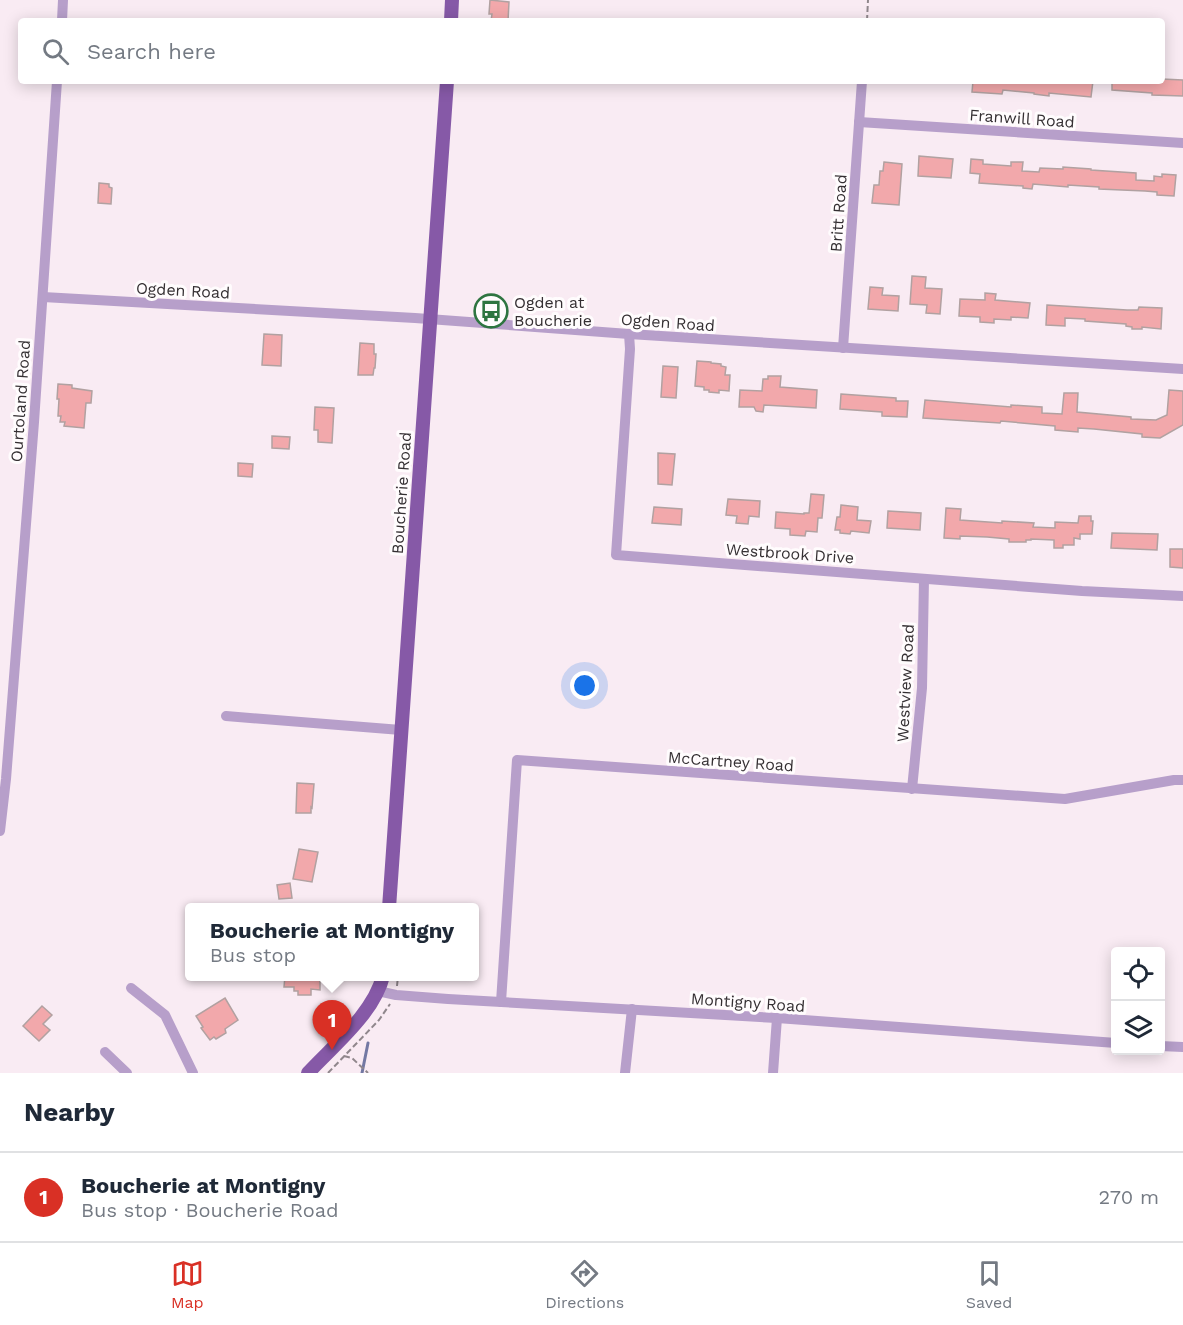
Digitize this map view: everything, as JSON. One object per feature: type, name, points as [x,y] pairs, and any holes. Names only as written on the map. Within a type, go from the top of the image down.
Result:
[{"type":"main road","points":[[451,18],[452,0]]},
{"type":"main road","name":"Boucherie Road","points":[[389,903],[447,84]]},
{"type":"main road","points":[[308,1073],[365,1011],[378,991],[381,981]]},
{"type":"street","points":[[62,18],[63,0]]},
{"type":"street","name":"Ourtoland Road","points":[[0,831],[6,779],[43,297],[57,84]]},
{"type":"street","name":"Britt Road","points":[[843,348],[862,84]]},
{"type":"street","name":"Franwill Road","points":[[859,122],[1183,143]]},
{"type":"street","name":"Ogden Road","points":[[43,297],[430,319],[1183,369]]},
{"type":"street","name":"Westbrook Drive","points":[[629,334],[630,358],[616,555],[1082,591],[1183,596]]},
{"type":"street","name":"Westview Road","points":[[912,789],[922,688],[924,579]]},
{"type":"street","points":[[226,716],[401,730]]},
{"type":"street","name":"McCartney Road","points":[[501,1002],[517,760],[1065,800],[1183,780]]},
{"type":"street","points":[[131,988],[165,1015],[193,1073]]},
{"type":"street","name":"Montigny Road","points":[[378,991],[501,1002],[777,1018],[1111,1043]]},
{"type":"street","points":[[625,1073],[632,1009]]},
{"type":"street","points":[[773,1073],[777,1018]]},
{"type":"street","points":[[1165,1046],[1183,1047]]},
{"type":"street","points":[[105,1052],[128,1073]]},
{"type":"path","points":[[867,18],[868,0]]},
{"type":"path","points":[[327,1053],[352,1058],[368,1073]]},
{"type":"building","points":[[490,0],[509,2],[508,18],[491,18],[492,14],[489,14]]},
{"type":"building","points":[[1165,79],[1183,80],[1183,96],[1112,90],[1112,84],[1165,84]]},
{"type":"building","points":[[973,84],[1093,84],[1091,97],[1049,93],[1049,96],[1003,90],[1002,94],[972,92]]},
{"type":"building","points":[[919,156],[953,159],[951,178],[918,176]]},
{"type":"building","points":[[971,159],[983,160],[983,164],[1011,166],[1011,162],[1023,162],[1022,171],[1039,172],[1040,168],[1063,169],[1063,167],[1136,173],[1136,180],[1154,181],[1154,176],[1176,175],[1174,196],[1157,195],[1157,192],[1099,189],[1099,187],[1033,184],[1032,189],[1023,188],[1023,186],[979,183],[980,174],[970,173]]},
{"type":"building","points":[[884,162],[902,164],[899,205],[872,203],[874,185],[879,185],[880,171],[883,171]]},
{"type":"building","points":[[99,183],[109,184],[112,188],[111,204],[98,203]]},
{"type":"building","points":[[912,276],[926,277],[925,288],[942,289],[940,314],[926,313],[927,305],[910,304]]},
{"type":"building","points":[[870,287],[883,288],[882,295],[899,296],[898,311],[868,309]]},
{"type":"building","points":[[985,293],[996,294],[995,300],[1030,303],[1028,318],[994,319],[994,323],[980,322],[980,317],[959,316],[960,299],[985,300]]},
{"type":"building","points":[[1047,305],[1127,310],[1138,310],[1139,307],[1162,308],[1161,329],[1142,327],[1142,329],[1132,329],[1126,324],[1065,318],[1065,326],[1046,325]]},
{"type":"building","points":[[264,334],[282,335],[281,366],[262,365]]},
{"type":"building","points":[[360,343],[374,344],[374,354],[376,354],[373,375],[358,375]]},
{"type":"building","points":[[697,361],[721,364],[726,367],[725,375],[730,375],[729,391],[709,392],[709,390],[704,390],[704,387],[695,386]]},
{"type":"building","points":[[663,366],[678,367],[676,398],[661,397]]},
{"type":"building","points":[[768,376],[781,376],[780,387],[817,390],[816,408],[764,405],[763,412],[756,411],[754,407],[739,407],[740,390],[762,391],[763,379],[768,379]]},
{"type":"building","points":[[58,384],[72,385],[72,388],[92,391],[91,403],[86,403],[84,428],[64,426],[65,422],[60,422]]},
{"type":"building","points":[[1169,390],[1183,391],[1183,425],[1160,438],[1094,429],[1078,428],[1078,432],[1055,430],[1055,426],[1001,421],[1000,423],[923,418],[925,400],[1011,407],[1011,405],[1042,407],[1042,413],[1062,414],[1064,393],[1078,393],[1077,412],[1156,420],[1167,415]]},
{"type":"building","points":[[841,394],[908,401],[907,417],[882,416],[882,412],[840,409]]},
{"type":"building","points":[[315,407],[334,408],[332,443],[318,442],[318,430],[314,430]]},
{"type":"building","points":[[272,436],[290,437],[289,449],[272,448]]},
{"type":"building","points":[[658,453],[675,454],[672,485],[658,484]]},
{"type":"building","points":[[238,463],[253,464],[252,477],[238,476]]},
{"type":"building","points":[[811,494],[824,495],[822,518],[818,518],[817,532],[806,531],[805,536],[790,535],[790,529],[775,528],[776,512],[809,513]]},
{"type":"building","points":[[728,499],[760,501],[759,517],[749,516],[748,524],[736,523],[737,516],[726,515]]},
{"type":"building","points":[[841,505],[858,507],[857,520],[871,521],[869,533],[851,531],[850,534],[835,530],[837,517],[840,517]]},
{"type":"building","points":[[654,507],[682,509],[681,525],[652,523]]},
{"type":"building","points":[[946,508],[961,509],[960,520],[1034,523],[1033,527],[1055,528],[1055,522],[1078,523],[1079,516],[1091,516],[1092,534],[1080,534],[1080,539],[1074,538],[1074,545],[1063,545],[1063,548],[1054,548],[1054,540],[1031,539],[1026,542],[1009,542],[1009,539],[987,537],[944,538]]},
{"type":"building","points":[[888,511],[921,513],[920,530],[887,528]]},
{"type":"building","points":[[1112,533],[1158,534],[1157,550],[1111,548]]},
{"type":"building","points":[[1170,549],[1183,549],[1183,568],[1170,567]]},
{"type":"building","points":[[297,783],[314,784],[311,813],[296,813]]},
{"type":"building","points":[[299,849],[318,852],[312,882],[293,879]]},
{"type":"building","points":[[290,883],[292,898],[279,899],[277,885]]},
{"type":"building","points":[[285,981],[320,981],[320,990],[311,989],[311,995],[298,995],[294,987],[284,987]]},
{"type":"building","points":[[225,998],[238,1020],[225,1029],[226,1033],[210,1040],[196,1016]]},
{"type":"building","points":[[42,1006],[52,1015],[43,1024],[50,1030],[39,1041],[23,1026]]},
{"type":"waterway","points":[[362,1073],[368,1043]]},
{"type":"place","name":"Ogden at Boucherie","points":[[491,311]]},
{"type":"place","name":"Boucherie at Montigny","points":[[332,1050]]}]
